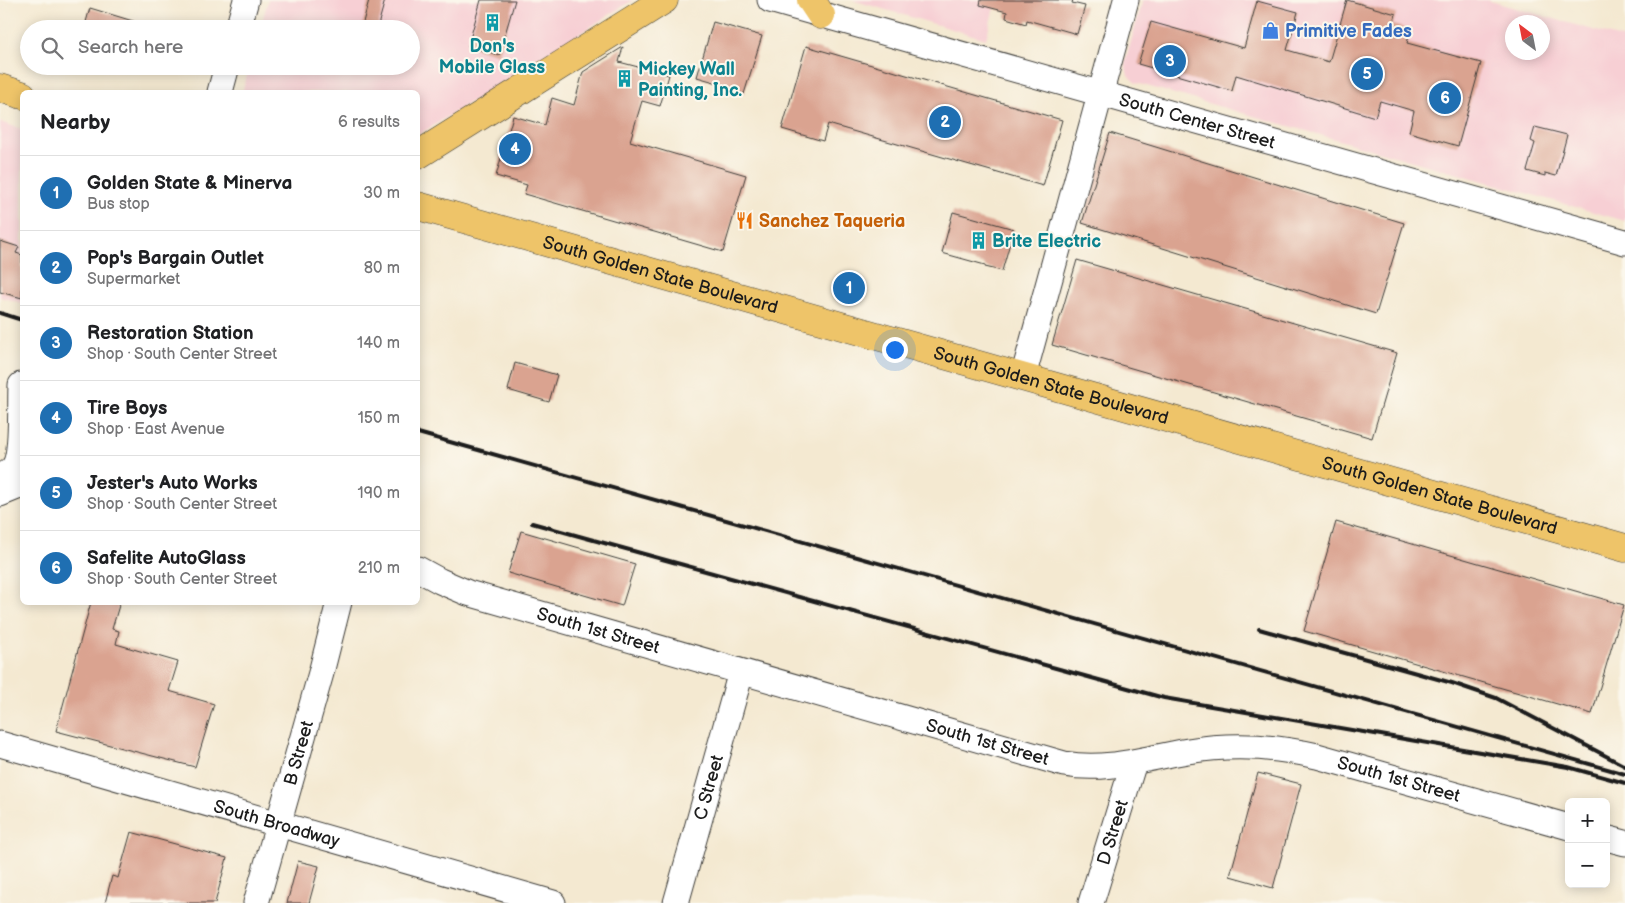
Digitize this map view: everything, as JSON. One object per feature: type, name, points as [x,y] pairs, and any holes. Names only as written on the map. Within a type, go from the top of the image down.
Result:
[{"type":"main road","points":[[420,154],[664,0]]},
{"type":"main road","points":[[0,88],[20,94]]},
{"type":"main road","name":"South Golden State Boulevard","points":[[420,207],[1625,548]]},
{"type":"street","points":[[240,20],[246,0]]},
{"type":"street","name":"South Center Street","points":[[770,0],[816,7],[1100,94],[1625,242]]},
{"type":"street","points":[[1023,377],[1126,0]]},
{"type":"street","points":[[221,90],[225,75]]},
{"type":"street","points":[[0,477],[14,467],[14,383]]},
{"type":"street","points":[[0,494],[20,486]]},
{"type":"street","name":"South 1st Street","points":[[420,570],[440,582],[468,593],[1064,764],[1094,767],[1134,762],[1167,754],[1214,747],[1285,750],[1317,756],[1565,826]]},
{"type":"street","name":"B Street","points":[[256,903],[338,605]]},
{"type":"street","name":"C Street","points":[[676,903],[741,672]]},
{"type":"street","name":"South Broadway","points":[[0,744],[553,903]]},
{"type":"street","name":"D Street","points":[[1091,903],[1134,762]]},
{"type":"street","points":[[1610,839],[1625,843]]},
{"type":"shaded area","points":[[268,0],[633,0],[420,134],[420,90],[243,90],[247,75],[420,75],[420,20],[262,20]]},
{"type":"shaded area","points":[[852,0],[996,0],[986,39]]},
{"type":"shaded area","points":[[1143,0],[1487,0],[1540,15],[1505,15],[1505,60],[1550,60],[1550,18],[1625,39],[1625,221],[1136,83],[1128,76],[1125,62]]},
{"type":"shaded area","points":[[0,122],[20,128],[20,302],[0,297]]},
{"type":"building","points":[[369,0],[385,0],[379,20],[364,20]]},
{"type":"building","name":"Don's Mobile Glass","points":[[481,0],[515,0],[499,55],[468,46]]},
{"type":"building","points":[[981,0],[1073,0],[1072,3],[1085,6],[1077,34],[1027,20],[1026,24],[1006,18],[1007,12],[980,5]]},
{"type":"building","points":[[1347,0],[1396,14],[1393,25],[1411,30],[1407,43],[1481,63],[1458,146],[1409,132],[1414,111],[1380,101],[1375,117],[1236,75],[1232,91],[1138,64],[1151,22],[1244,48],[1257,1],[1298,12],[1287,50],[1329,62]]},
{"type":"building","points":[[90,8],[130,20],[87,20]]},
{"type":"building","points":[[713,22],[762,36],[744,94],[724,89],[725,85],[697,77]]},
{"type":"building","points":[[806,46],[1062,120],[1043,186],[828,124],[823,141],[782,129]]},
{"type":"building","points":[[623,47],[619,62],[669,75],[660,106],[642,101],[630,141],[746,175],[723,252],[524,194],[527,185],[496,176],[513,116],[545,125],[552,98],[574,105],[583,72]]},
{"type":"building","points":[[1535,127],[1567,135],[1556,176],[1545,173],[1545,176],[1527,171],[1535,143],[1531,141]]},
{"type":"building","points":[[1110,133],[1404,223],[1376,314],[1082,223]]},
{"type":"building","name":"Brite Electric","points":[[953,212],[1014,229],[1002,271],[942,253]]},
{"type":"building","points":[[0,241],[19,247],[16,253],[20,254],[20,297],[0,292]]},
{"type":"building","points":[[1077,260],[1397,353],[1372,438],[1052,345]]},
{"type":"building","points":[[515,363],[557,375],[549,402],[508,390]]},
{"type":"building","points":[[1336,522],[1624,605],[1592,714],[1304,631]]},
{"type":"building","points":[[521,531],[635,564],[622,606],[508,573]]},
{"type":"building","points":[[90,605],[119,605],[112,629],[119,631],[116,644],[178,662],[169,691],[214,704],[195,767],[56,731]]},
{"type":"building","points":[[1258,773],[1301,784],[1273,888],[1230,876]]},
{"type":"building","points":[[131,832],[227,858],[215,903],[105,903],[112,876],[118,878]]},
{"type":"building","points":[[298,861],[319,866],[309,903],[287,903]]},
{"type":"railway","points":[[0,313],[20,319]]},
{"type":"railway","points":[[420,434],[1625,774]]},
{"type":"railway","points":[[532,523],[1164,698],[1568,767],[1625,783]]},
{"type":"railway","points":[[1259,629],[1452,683],[1496,698],[1625,766]]},
{"type":"place","name":"Don's Mobile Glass","points":[[492,23]]},
{"type":"place","name":"Primitive Fades","points":[[1271,31]]},
{"type":"place","name":"Restoration Station","points":[[1170,61]]},
{"type":"place","name":"Jester's Auto Works","points":[[1367,74]]},
{"type":"place","name":"Mickey Wall Painting, Inc.","points":[[624,79]]},
{"type":"place","name":"Safelite AutoGlass","points":[[1445,98]]},
{"type":"place","name":"Pop's Bargain Outlet","points":[[945,122]]},
{"type":"place","name":"Tire Boys","points":[[515,149]]},
{"type":"place","name":"Sanchez Taqueria","points":[[745,221]]},
{"type":"place","name":"Brite Electric","points":[[978,241]]},
{"type":"place","name":"Golden State & Minerva","points":[[849,288]]}]
